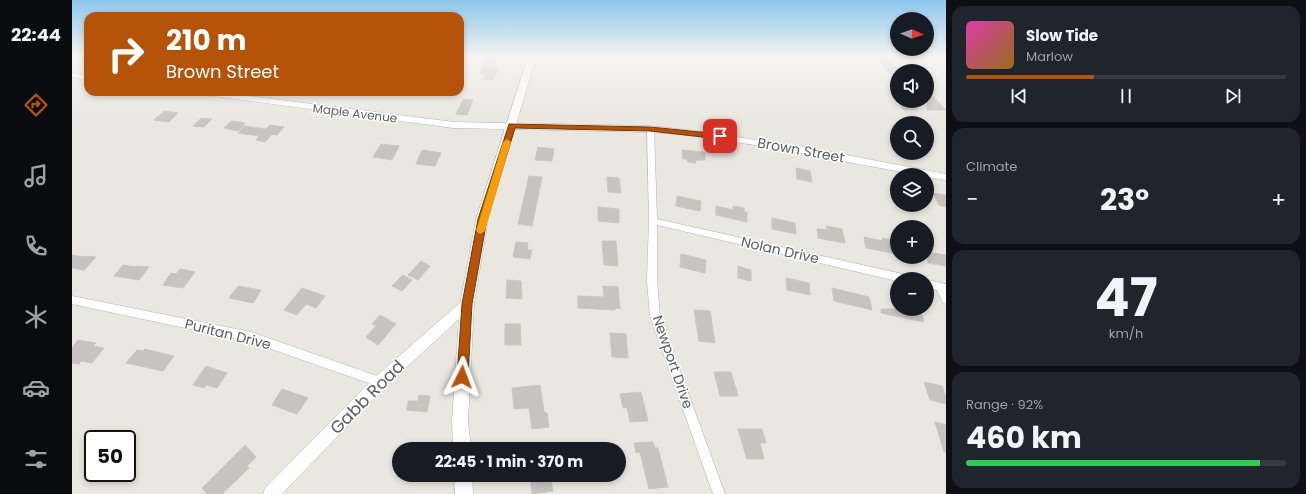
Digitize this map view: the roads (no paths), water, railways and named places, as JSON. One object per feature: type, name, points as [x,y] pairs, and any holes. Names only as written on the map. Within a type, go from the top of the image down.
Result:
[{"type":"main road","points":[[462,442],[460,421],[467,304],[482,219],[525,80]]},
{"type":"main road","points":[[463,482],[464,494]]},
{"type":"street","name":"Maple Avenue","points":[[229,96],[447,124],[512,126]]},
{"type":"street","name":"Brown Street","points":[[512,126],[650,129],[720,136],[946,177]]},
{"type":"street","name":"Newport Drive","points":[[650,129],[653,222],[652,281],[656,316],[719,494]]},
{"type":"street","name":"Nolan Drive","points":[[653,222],[890,275]]},
{"type":"street","points":[[943,287],[946,300]]},
{"type":"street","name":"Puritan Drive","points":[[72,300],[251,337],[380,382]]},
{"type":"street","name":"Gabb Road","points":[[271,494],[380,382],[467,304]]}]
